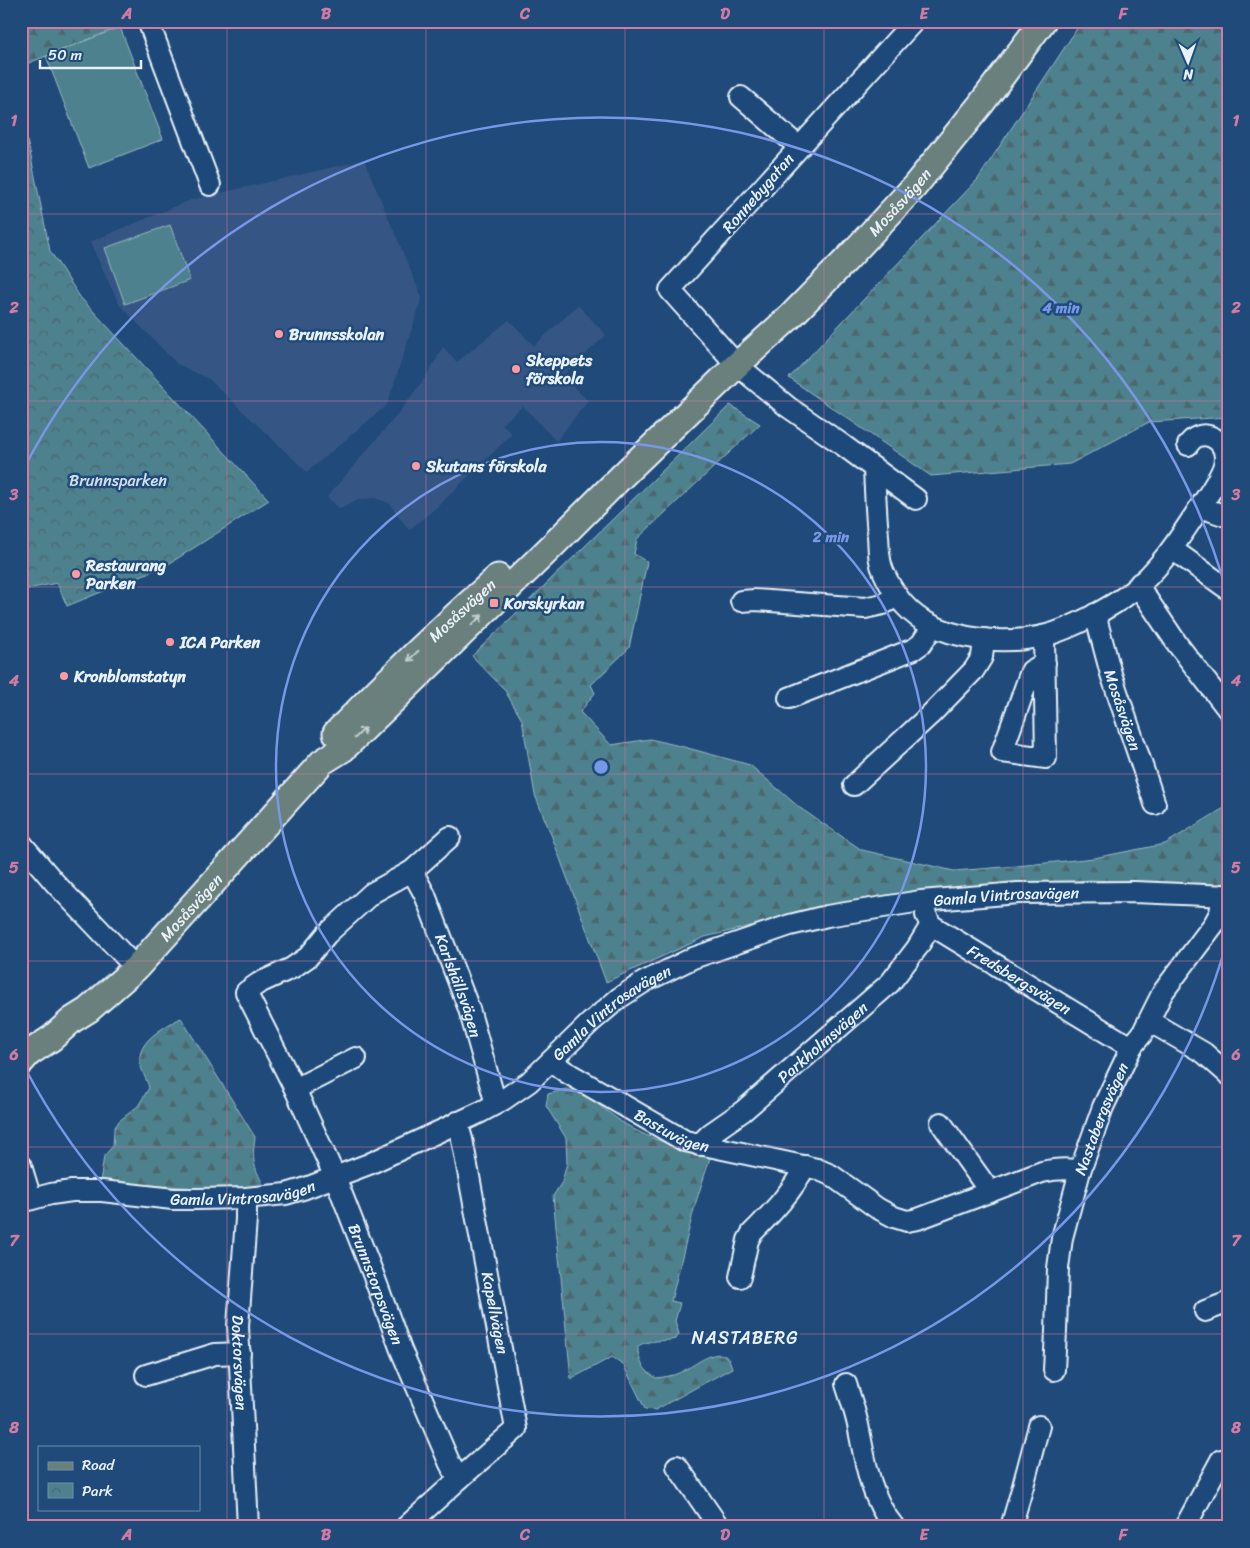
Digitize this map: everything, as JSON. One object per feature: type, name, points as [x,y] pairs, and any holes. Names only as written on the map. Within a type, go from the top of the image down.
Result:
[{"type":"main road","name":"Mosåsvägen","points":[[21,1062],[29,1053],[88,1010],[136,968],[322,762],[343,749],[736,365],[791,316],[848,258],[914,186],[981,104],[1043,21]]},
{"type":"main road","name":"Mosåsvägen","points":[[21,1038],[51,1024],[72,1020]]},
{"type":"street","name":"Ronnebygatan","points":[[736,365],[670,290],[798,146],[914,21]]},
{"type":"street","points":[[155,23],[210,185]]},
{"type":"street","points":[[741,97],[798,146]]},
{"type":"street","points":[[736,365],[788,407],[916,499]]},
{"type":"street","points":[[874,468],[880,562],[887,580],[897,596],[920,619],[933,626],[984,640],[1019,640],[1054,633],[1095,614],[1131,592],[1172,549],[1227,464],[1221,443],[1216,438],[1196,437],[1188,445]]},
{"type":"street","points":[[1200,507],[1229,517]]},
{"type":"street","points":[[1172,549],[1229,590]]},
{"type":"street","points":[[1140,583],[1143,593],[1178,645],[1229,710]]},
{"type":"street","points":[[741,601],[755,600],[865,608],[882,604],[897,596]]},
{"type":"street","name":"Mosåsvägen","points":[[1095,614],[1111,674],[1155,804]]},
{"type":"street","points":[[788,698],[914,649],[921,644],[933,626]]},
{"type":"street","points":[[1044,636],[1044,663]]},
{"type":"street","points":[[854,785],[930,715],[974,670],[982,657],[984,640]]},
{"type":"street","points":[[412,871],[450,837]]},
{"type":"street","points":[[21,843],[55,883],[136,968]]},
{"type":"street","name":"Brunnstorpsvägen","points":[[412,871],[372,893],[327,934],[308,956],[292,968],[259,983],[246,992],[295,1089],[335,1178],[401,1350],[450,1464],[459,1479]]},
{"type":"street","name":"Karlshällsvägen","points":[[412,871],[426,895],[469,1009],[496,1104]]},
{"type":"street","name":"Gamla Vintrosavägen","points":[[26,1200],[72,1191],[102,1191],[174,1199],[246,1198],[286,1194],[335,1178],[496,1104],[529,1082],[585,1027],[619,998],[644,982],[693,958],[790,925],[827,916],[921,901],[1010,894],[1134,892],[1226,896]]},
{"type":"street","name":"Nastabergsvägen","points":[[1054,1370],[1058,1268],[1062,1238],[1080,1171],[1103,1107],[1132,1046],[1142,1034],[1163,992],[1220,913],[1226,896]]},
{"type":"street","points":[[921,901],[931,925]]},
{"type":"street","name":"Fredsbergsvägen","points":[[931,925],[1114,1037],[1132,1046]]},
{"type":"street","name":"Parkholmsvägen","points":[[699,1145],[710,1134],[743,1111],[890,983],[917,948],[931,925]]},
{"type":"street","points":[[1149,1021],[1204,1053],[1229,1074]]},
{"type":"street","points":[[295,1089],[356,1058]]},
{"type":"street","name":"Bastuvägen","points":[[552,1060],[566,1072],[685,1141],[805,1166],[831,1175],[877,1208],[906,1221],[918,1219],[1048,1171],[1069,1169],[1080,1171]]},
{"type":"street","name":"Kapellvägen","points":[[457,1122],[462,1140],[516,1430],[459,1479]]},
{"type":"street","points":[[941,1123],[990,1192]]},
{"type":"street","points":[[21,1166],[26,1200]]},
{"type":"street","points":[[740,1277],[748,1240],[752,1233],[800,1178],[805,1166]]},
{"type":"street","name":"Doktorsvägen","points":[[246,1198],[238,1326],[248,1527]]},
{"type":"street","points":[[1205,1311],[1229,1302]]},
{"type":"street","points":[[146,1375],[214,1354],[240,1353]]},
{"type":"street","points":[[846,1384],[857,1422],[870,1481],[881,1508],[894,1527]]},
{"type":"street","points":[[1010,1527],[1039,1426]]},
{"type":"street","points":[[1185,1527],[1221,1460]]},
{"type":"street","points":[[677,1466],[719,1527]]},
{"type":"street","points":[[406,1527],[459,1479]]},
{"type":"shaded area","name":"Brunnsskolan","points":[[364,160],[422,298],[387,405],[307,472],[209,379],[177,364],[119,304],[90,242],[191,200]]},
{"type":"shaded area","name":"Skutans förskola","points":[[578,305],[606,335],[562,376],[588,401],[556,441],[523,406],[502,424],[512,434],[438,506],[409,530],[389,503],[375,498],[359,499],[340,509],[327,497],[398,414],[427,375],[443,347],[457,362],[509,320],[534,346]]},
{"type":"green space","points":[[21,21],[128,21],[120,27],[21,66]]},
{"type":"green space","points":[[1082,21],[1229,21],[1229,417],[1149,422],[1070,464],[931,476],[789,378],[978,179]]},
{"type":"green space","points":[[120,27],[163,139],[89,168],[46,56]]},
{"type":"green space","name":"Brunnsparken","points":[[21,120],[30,152],[50,251],[80,297],[269,500],[167,565],[67,606],[57,583],[23,590],[24,596],[21,596]]},
{"type":"green space","points":[[170,225],[190,280],[125,304],[105,248]]},
{"type":"green space","points":[[730,405],[760,424],[637,539],[634,554],[647,562],[629,648],[591,685],[595,693],[580,712],[611,745],[650,739],[750,765],[800,808],[862,850],[954,871],[1094,858],[1165,844],[1229,805],[1229,888],[1092,880],[951,890],[843,904],[705,937],[606,982],[535,795],[522,720],[504,689],[472,656]]},
{"type":"green space","points":[[181,1018],[255,1137],[254,1163],[264,1186],[246,1191],[100,1182],[104,1156],[113,1146],[114,1129],[119,1121],[138,1106],[149,1088],[140,1062],[140,1054],[143,1047],[153,1035]]},
{"type":"green space","points":[[566,1089],[582,1094],[635,1130],[678,1147],[711,1155],[695,1205],[671,1301],[680,1303],[675,1321],[679,1334],[676,1339],[642,1344],[638,1346],[638,1351],[642,1365],[656,1378],[679,1373],[716,1354],[723,1355],[728,1359],[732,1368],[655,1410],[645,1409],[623,1364],[612,1357],[571,1379],[553,1196],[562,1182],[567,1163],[566,1138],[546,1106],[548,1094]]},
{"type":"place","name":"Brunnsskolan","points":[[279,334]]},
{"type":"place","name":"Skeppets förskola","points":[[516,369]]},
{"type":"place","name":"Skutans förskola","points":[[416,466]]},
{"type":"place","name":"Restaurang Parken","points":[[76,574]]},
{"type":"place","name":"Korskyrkan","points":[[494,603]]},
{"type":"place","name":"ICA Parken","points":[[170,642]]},
{"type":"place","name":"Kronblomstatyn","points":[[64,676]]},
{"type":"district","name":"NASTABERG","points":[[745,1338]]}]
